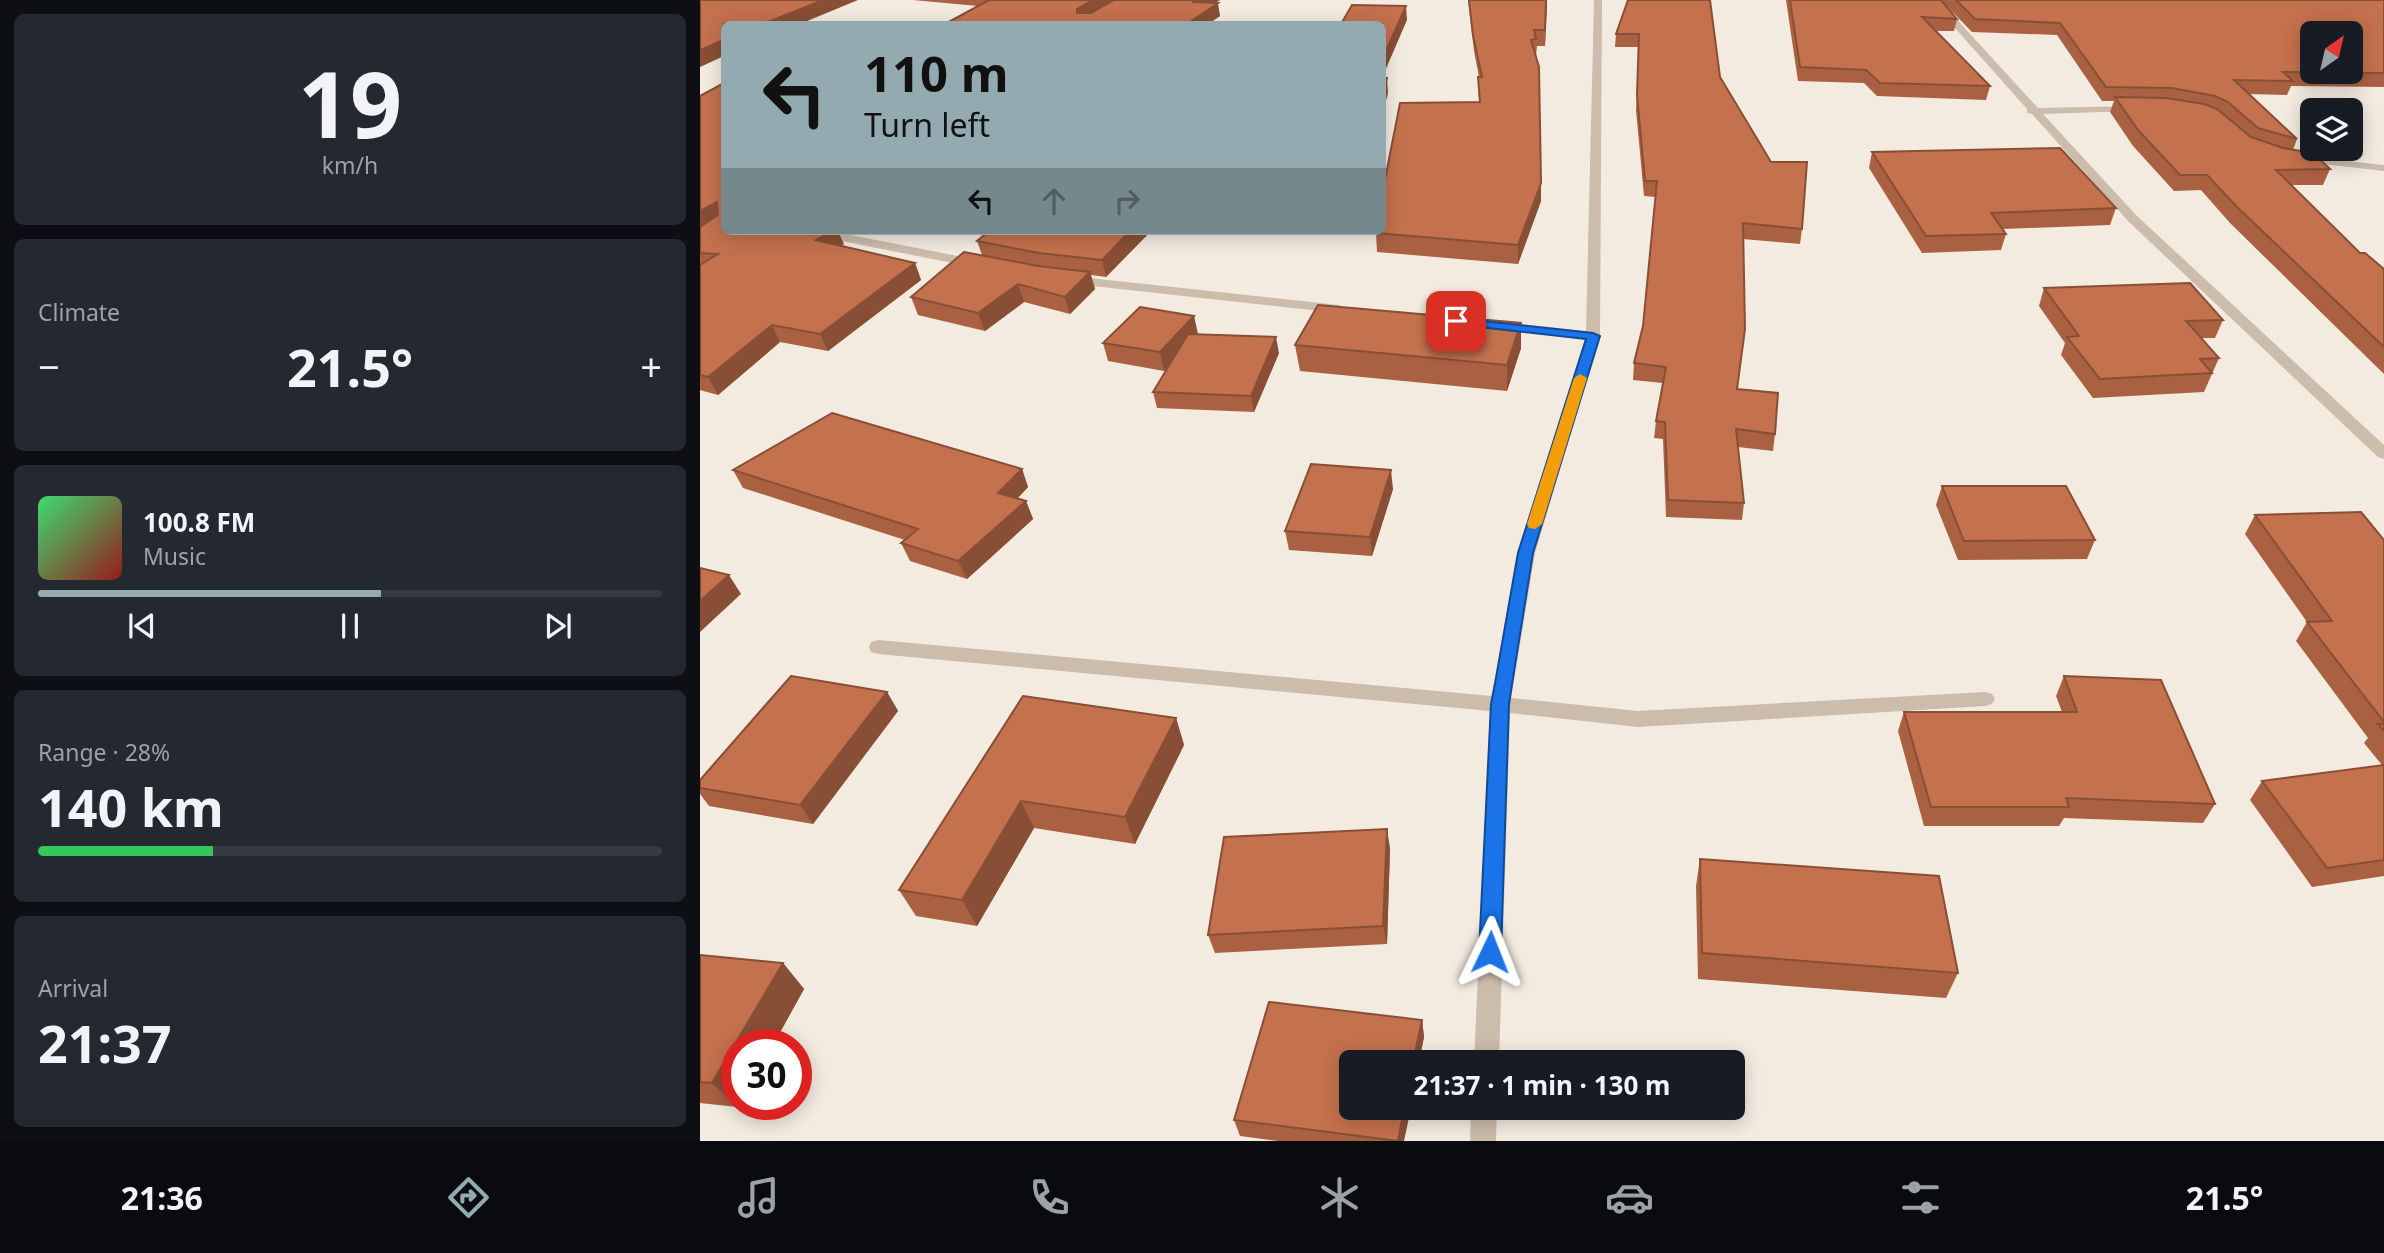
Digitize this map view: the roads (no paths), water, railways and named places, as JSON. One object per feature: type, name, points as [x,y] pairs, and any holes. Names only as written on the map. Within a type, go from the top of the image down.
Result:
[{"type":"street","points":[[1486,1050],[1500,704],[1526,553],[1593,336],[1598,0]]},
{"type":"street","points":[[1934,0],[2031,111],[2133,219],[2384,454]]},
{"type":"street","points":[[2031,111],[2151,108]]},
{"type":"street","points":[[2287,156],[2384,168]]},
{"type":"street","points":[[831,235],[989,266]]},
{"type":"street","points":[[1058,278],[1360,311]]},
{"type":"street","points":[[1483,324],[1593,336]]},
{"type":"street","points":[[878,647],[1638,719],[1985,699]]},
{"type":"street","points":[[1483,1141],[1484,1120]]}]
